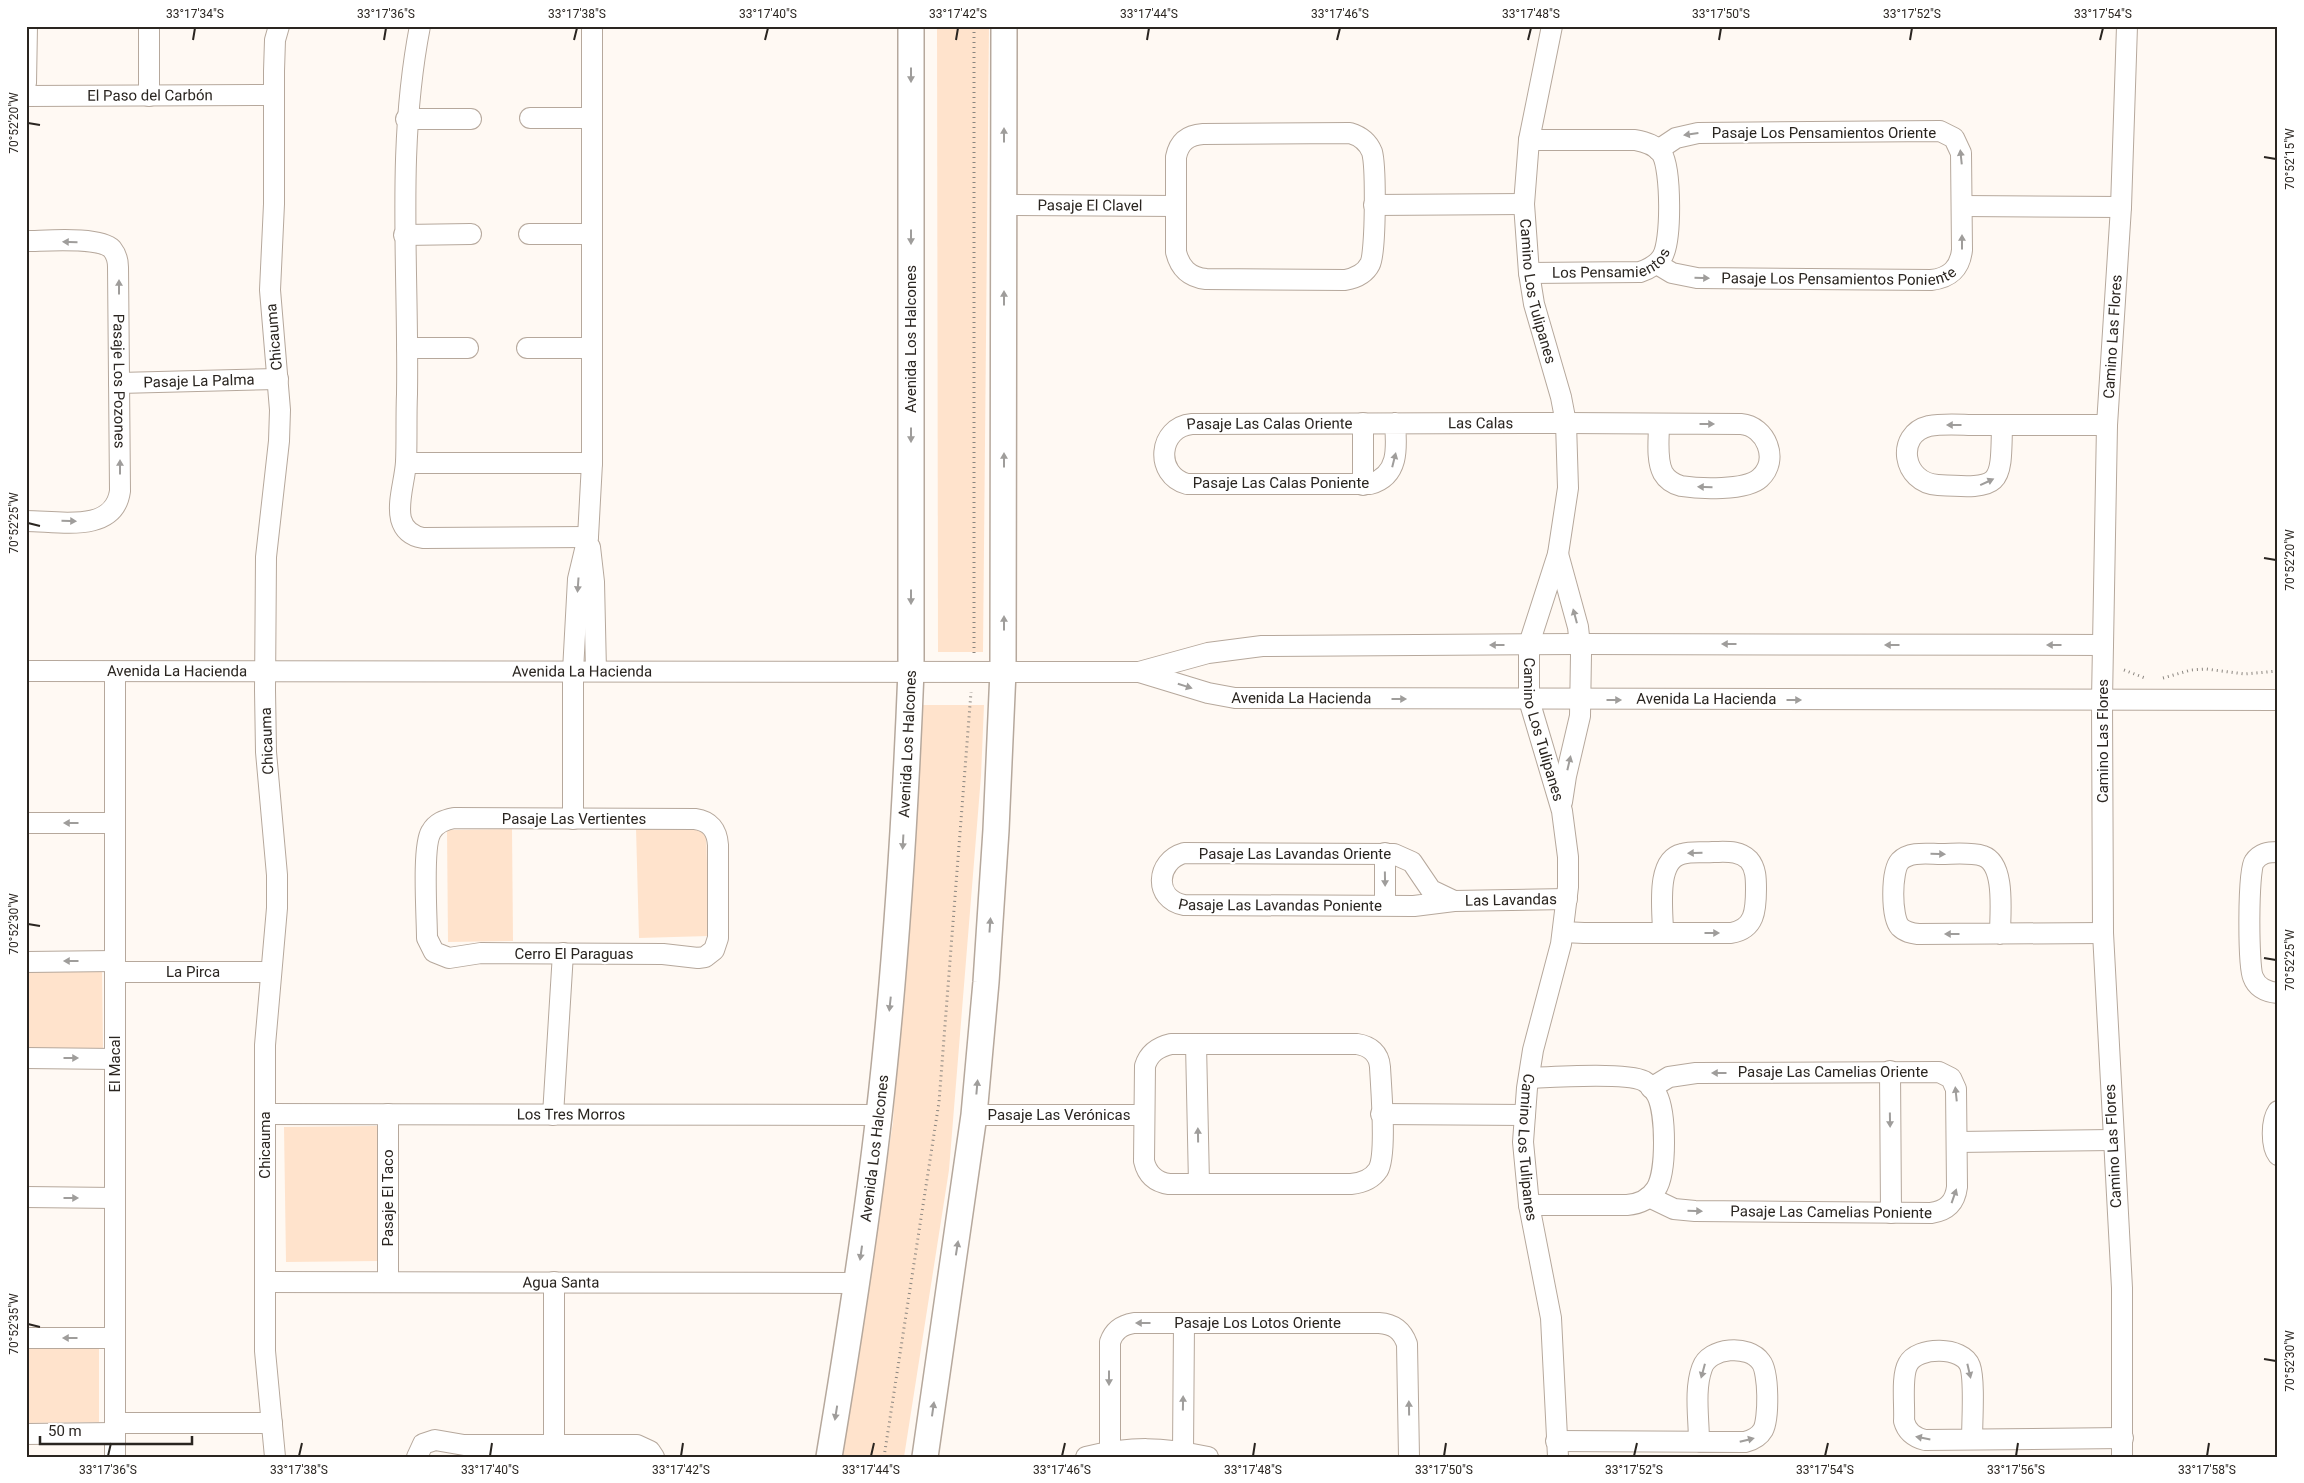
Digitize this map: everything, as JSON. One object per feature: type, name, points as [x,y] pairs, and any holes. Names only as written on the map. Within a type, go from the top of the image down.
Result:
[{"type":"street","points":[[26,26],[26,83]]},
{"type":"street","points":[[149,26],[149,96]]},
{"type":"street","name":"Chicauma","points":[[275,1457],[265,1351],[265,1045],[277,917],[277,875],[266,752],[265,671],[266,557],[280,441],[278,379],[270,290],[274,204],[273,95],[275,40],[279,26]]},
{"type":"street","points":[[420,26],[406,119],[404,234],[407,348],[406,463],[401,518],[406,529],[416,536],[588,537]]},
{"type":"street","points":[[573,819],[573,671],[578,579],[588,537],[592,464],[592,26]]},
{"type":"street","name":"Avenida Los Halcones","points":[[829,1457],[856,1283],[879,1115],[901,880],[911,671],[911,26]]},
{"type":"street","points":[[925,1457],[974,1115],[991,913],[1003,671],[1004,26]]},
{"type":"street","name":"Camino Los Tulipanes","points":[[1552,26],[1529,140],[1524,204],[1529,273],[1534,304],[1561,397],[1566,423],[1568,488],[1558,554],[1529,644],[1529,700],[1562,811],[1568,857],[1567,899],[1562,932],[1542,1012],[1529,1078],[1525,1115],[1524,1166],[1529,1206],[1551,1318],[1557,1449]]},
{"type":"street","name":"Camino Las Flores","points":[[2122,1447],[2122,1288],[2112,1140],[2103,933],[2102,700],[2107,426],[2121,207],[2126,26]]},
{"type":"street","name":"El Paso del Carbón","points":[[26,96],[273,95]]},
{"type":"street","points":[[530,118],[592,118]]},
{"type":"street","points":[[406,119],[471,119]]},
{"type":"street","name":"Pasaje Los Pensamientos Oriente","points":[[1658,150],[1676,138],[1698,133],[1940,131],[1954,138],[1961,152],[1962,206]]},
{"type":"street","points":[[1342,132],[1357,135],[1363,139],[1372,152],[1374,205],[1374,249],[1370,265],[1360,276],[1345,280],[1206,279],[1191,275],[1180,266],[1176,252],[1176,157],[1180,145],[1190,136],[1203,134],[1342,132]]},
{"type":"street","points":[[1529,140],[1636,140],[1644,141],[1658,150]]},
{"type":"street","name":"Los Pensamientos","points":[[1529,273],[1640,272],[1657,264],[1666,248],[1668,204],[1666,164],[1658,150]]},
{"type":"street","points":[[1374,205],[1524,204]]},
{"type":"street","name":"Pasaje El Clavel","points":[[1004,205],[1176,206]]},
{"type":"street","points":[[1962,206],[2121,207]]},
{"type":"street","name":"Pasaje Los Pensamientos Poniente","points":[[1657,264],[1672,273],[1697,278],[1940,279],[1954,271],[1962,258],[1962,206]]},
{"type":"street","points":[[404,234],[471,234]]},
{"type":"street","points":[[529,234],[592,234]]},
{"type":"street","name":"Pasaje Los Pozones","points":[[26,241],[99,242],[112,249],[116,254],[118,267],[120,491],[115,506],[110,513],[98,520],[26,520]]},
{"type":"street","points":[[407,348],[468,348]]},
{"type":"street","points":[[527,348],[592,348]]},
{"type":"street","name":"Pasaje La Palma","points":[[119,383],[278,379]]},
{"type":"street","points":[[1363,423],[1363,485]]},
{"type":"street","name":"Las Calas","points":[[1395,423],[1741,424],[1754,427],[1764,437],[1767,444],[1767,466],[1760,478],[1743,487],[1687,486],[1674,483],[1663,473],[1660,464],[1659,424]]},
{"type":"street","name":"Pasaje Las Calas Oriente","points":[[1164,456],[1169,436],[1185,424],[1395,423]]},
{"type":"street","name":"Pasaje Las Calas Poniente","points":[[1164,456],[1170,474],[1180,482],[1187,484],[1363,485],[1377,482],[1393,466],[1396,440],[1395,423]]},
{"type":"street","points":[[2002,425],[2000,469],[1989,483],[1978,486],[1930,484],[1919,480],[1908,464],[1908,451],[1911,440],[1926,427],[2002,425],[2107,426]]},
{"type":"street","points":[[406,463],[592,464]]},
{"type":"street","points":[[588,537],[594,582],[596,671]]},
{"type":"street","name":"Camino Los Tulipanes","points":[[1558,554],[1581,644],[1582,700],[1566,776],[1562,811]]},
{"type":"street","points":[[1546,589],[1566,589]]},
{"type":"street","name":"Avenida La Hacienda","points":[[1139,672],[1192,656],[1243,648],[1529,644],[2103,645]]},
{"type":"street","name":"Avenida La Hacienda","points":[[26,671],[1139,672],[1208,693],[1235,698],[2278,700]]},
{"type":"street","name":"El Macal","points":[[115,671],[115,1457]]},
{"type":"street","name":"Pasaje Las Vertientes","points":[[434,952],[427,938],[428,838],[435,826],[454,818],[694,819],[707,823],[712,827],[718,845],[718,931],[714,950]]},
{"type":"street","points":[[26,822],[115,823]]},
{"type":"street","points":[[1562,932],[1663,933],[1738,932],[1749,925],[1756,912],[1756,877],[1748,859],[1742,855],[1728,852],[1683,853],[1671,860],[1664,872],[1663,933]]},
{"type":"street","points":[[2278,852],[2267,852],[2257,858],[2253,862],[2250,874],[2251,970],[2258,985],[2269,992],[2278,993]]},
{"type":"street","name":"Pasaje Las Lavandas Oriente","points":[[1161,880],[1166,864],[1172,858],[1184,853],[1385,853],[1401,855],[1407,858],[1426,885],[1438,895],[1454,901]]},
{"type":"street","points":[[1385,853],[1385,905]]},
{"type":"street","points":[[2000,934],[1998,871],[1987,858],[1975,854],[1916,854],[1905,857],[1897,865],[1894,875],[1895,917],[1900,927],[1905,931],[1918,934],[2000,934],[2103,933]]},
{"type":"street","name":"Pasaje Las Lavandas Poniente","points":[[1161,880],[1168,897],[1184,905],[1414,906],[1454,901]]},
{"type":"street","points":[[1414,906],[1421,898],[1426,885]]},
{"type":"street","name":"Las Lavandas","points":[[1454,901],[1567,899]]},
{"type":"street","name":"Cerro El Paraguas","points":[[434,952],[449,958],[481,953],[663,954],[698,958],[710,954],[714,950]]},
{"type":"street","points":[[553,1115],[563,953]]},
{"type":"street","name":"La Pirca","points":[[26,962],[271,972]]},
{"type":"street","points":[[1196,1044],[1199,1184]]},
{"type":"street","points":[[1196,1044],[1363,1045],[1374,1051],[1380,1061],[1381,1114],[1382,1160],[1378,1169],[1366,1180],[1351,1184],[1163,1183],[1148,1172],[1144,1161],[1145,1066],[1147,1060],[1157,1048],[1164,1046],[1196,1044]]},
{"type":"street","points":[[26,1058],[115,1059]]},
{"type":"street","points":[[1890,1071],[1891,1213]]},
{"type":"street","name":"Pasaje Las Camelias Oriente","points":[[1652,1088],[1669,1077],[1696,1073],[1939,1072],[1951,1078],[1956,1089],[1957,1142]]},
{"type":"street","points":[[1529,1078],[1623,1077],[1644,1081],[1652,1088],[1659,1102],[1663,1160],[1659,1184],[1649,1197],[1635,1204],[1529,1206]]},
{"type":"street","points":[[2278,1111],[2274,1120],[2274,1150],[2278,1155]]},
{"type":"street","name":"Los Tres Morros","points":[[265,1114],[879,1115]]},
{"type":"street","name":"Pasaje El Taco","points":[[388,1114],[388,1282]]},
{"type":"street","points":[[1381,1114],[1525,1115]]},
{"type":"street","name":"Pasaje Las Verónicas","points":[[974,1115],[1144,1115]]},
{"type":"street","points":[[1957,1142],[2112,1140]]},
{"type":"street","name":"Pasaje Las Camelias Poniente","points":[[1649,1197],[1661,1204],[1684,1211],[1931,1213],[1948,1207],[1956,1195],[1957,1142]]},
{"type":"street","points":[[26,1198],[115,1198]]},
{"type":"street","name":"Agua Santa","points":[[265,1282],[856,1283]]},
{"type":"street","points":[[554,1282],[554,1444]]},
{"type":"street","name":"Pasaje Los Lotos Oriente","points":[[1110,1451],[1110,1348],[1116,1331],[1134,1323],[1387,1324],[1400,1331],[1407,1344],[1409,1457]]},
{"type":"street","points":[[1183,1452],[1184,1323]]},
{"type":"street","points":[[26,1338],[115,1338]]},
{"type":"street","points":[[1557,1449],[1699,1442],[1745,1442],[1752,1440],[1763,1431],[1766,1424],[1767,1377],[1765,1369],[1757,1358],[1740,1351],[1725,1351],[1717,1353],[1706,1361],[1700,1376],[1699,1442]]},
{"type":"street","points":[[1972,1439],[1971,1373],[1966,1359],[1950,1352],[1923,1352],[1916,1355],[1910,1360],[1905,1372],[1906,1428],[1918,1438],[1925,1440],[1972,1439],[2122,1447]]},
{"type":"street","points":[[26,1434],[115,1428],[272,1423]]},
{"type":"street","points":[[420,1450],[435,1440],[464,1445],[630,1444],[644,1447],[652,1454]]},
{"type":"street","points":[[1086,1457],[1110,1451],[1149,1447],[1208,1457]]},
{"type":"path","points":[[884,1457],[939,1102],[972,671],[974,26]]},
{"type":"path","points":[[2124,670],[2134,675],[2154,679],[2198,670],[2245,674],[2278,671]]},
{"type":"shaded area","points":[[937,26],[989,26],[983,652],[938,652]]},
{"type":"shaded area","points":[[919,705],[984,705],[981,776],[949,1170],[904,1457],[842,1457],[893,1122]]},
{"type":"shaded area","points":[[706,827],[709,936],[639,938],[636,828]]},
{"type":"shaded area","points":[[512,829],[513,941],[448,942],[447,830]]},
{"type":"shaded area","points":[[102,969],[103,1050],[26,1049],[26,970]]},
{"type":"shaded area","points":[[377,1126],[379,1261],[286,1262],[284,1127]]},
{"type":"shaded area","points":[[99,1344],[99,1422],[26,1423],[26,1345]]}]
